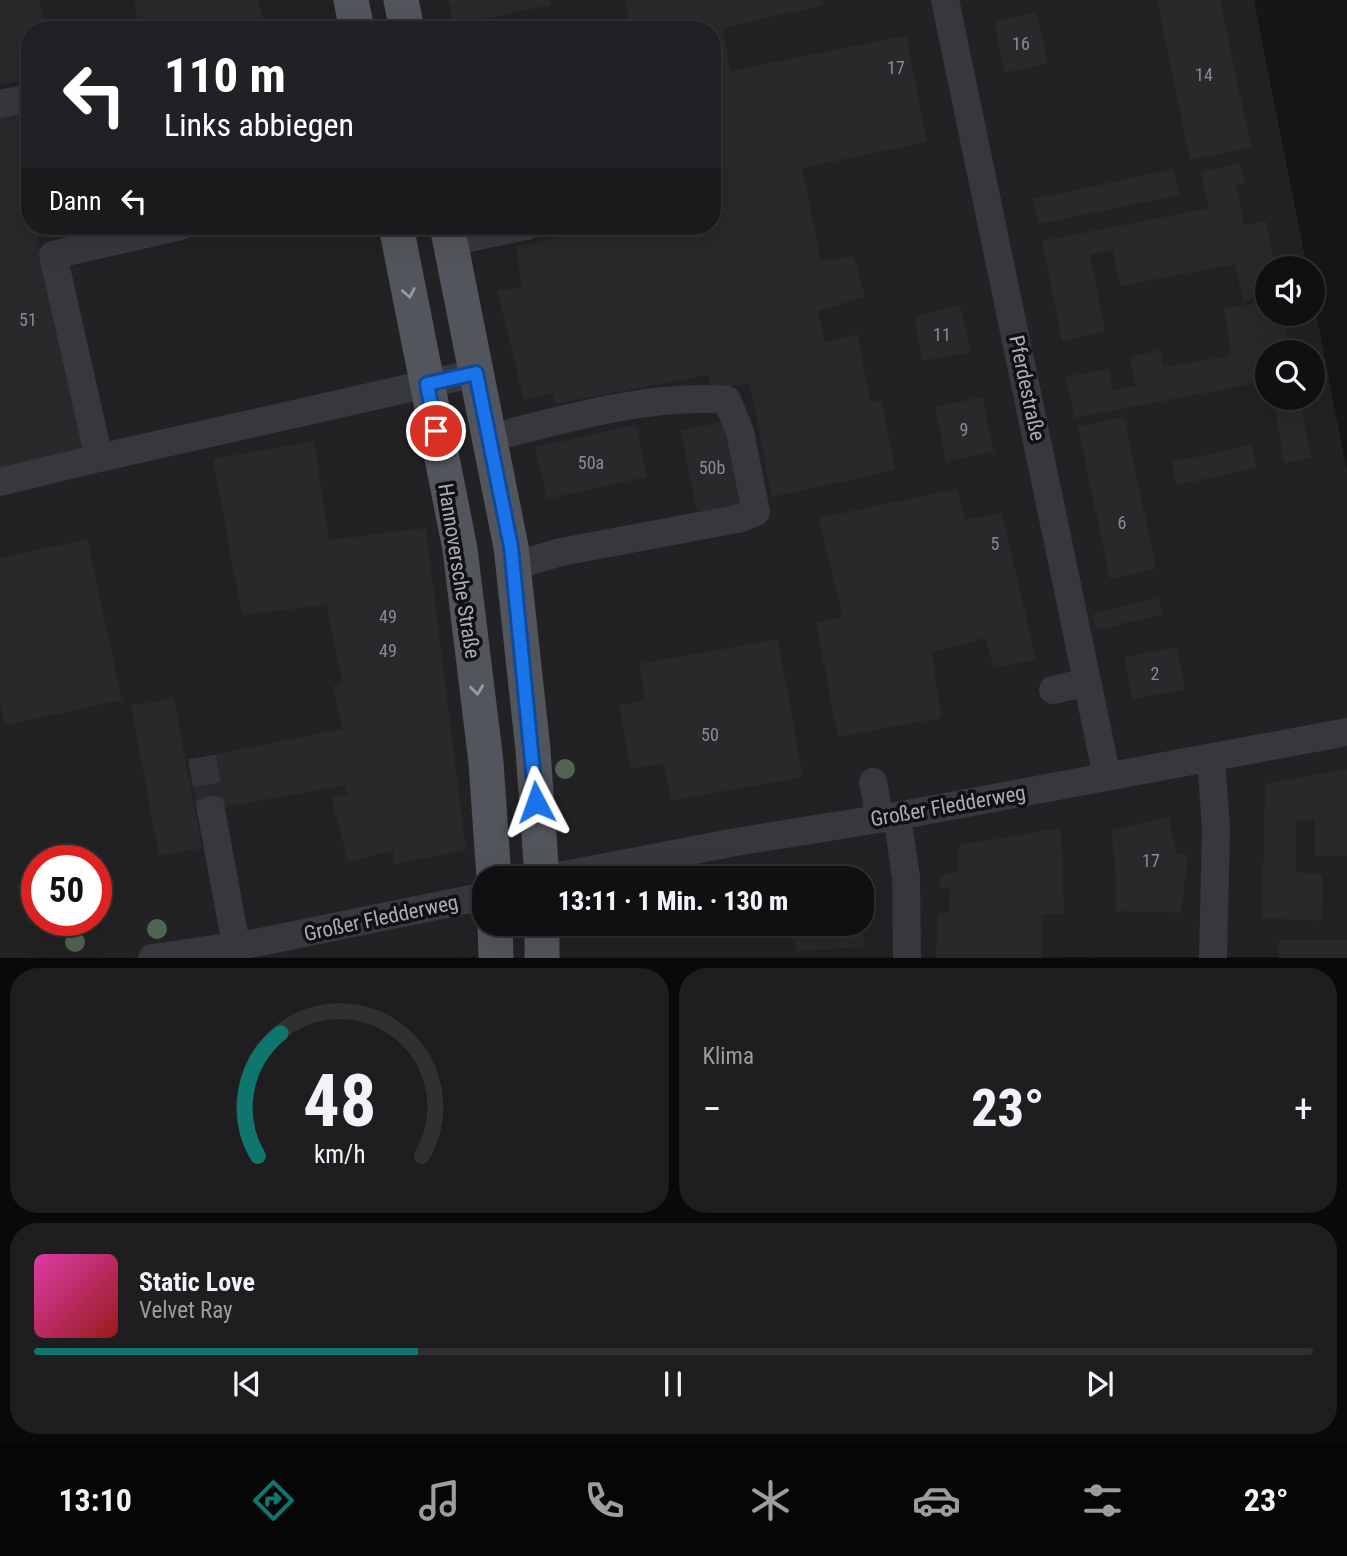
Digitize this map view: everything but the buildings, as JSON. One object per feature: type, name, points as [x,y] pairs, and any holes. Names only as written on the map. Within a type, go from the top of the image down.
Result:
[{"type":"main road","points":[[351,0],[355,21]]},
{"type":"main road","name":"Hannoversche Straße","points":[[398,235],[460,549],[486,762],[493,866]]},
{"type":"main road","points":[[449,235],[513,566],[533,751],[541,866]]},
{"type":"main road","points":[[495,936],[496,957]]},
{"type":"main road","points":[[542,936],[542,957]]},
{"type":"street","name":"Pferdestraße","points":[[945,0],[1107,777]]},
{"type":"street","points":[[0,104],[21,100]]},
{"type":"street","points":[[99,458],[53,255],[141,235]]},
{"type":"street","points":[[0,482],[476,373]]},
{"type":"street","points":[[489,438],[577,415],[694,398],[727,400],[740,432],[756,512],[742,518],[562,552],[513,566]]},
{"type":"street","points":[[1054,690],[1087,682]]},
{"type":"street","name":"Großer Fledderweg","points":[[611,866],[736,842],[888,818],[1347,732]]},
{"type":"street","points":[[1211,758],[1216,829],[1213,957]]},
{"type":"street","points":[[873,782],[888,818],[906,877],[907,957]]},
{"type":"street","points":[[211,810],[249,949]]},
{"type":"street","name":"Großer Fledderweg","points":[[152,957],[249,949],[472,899]]},
{"type":"shaded area","points":[[0,0],[1254,0],[1305,256],[1255,256],[1255,326],[1319,326],[1321,340],[1255,340],[1255,410],[1325,410],[1325,359],[1347,472],[1347,957],[0,958]]},
{"type":"tunnel","points":[[202,757],[211,810]]},
{"type":"route","points":[[436,431],[427,384],[476,373],[511,547],[536,802]]}]
